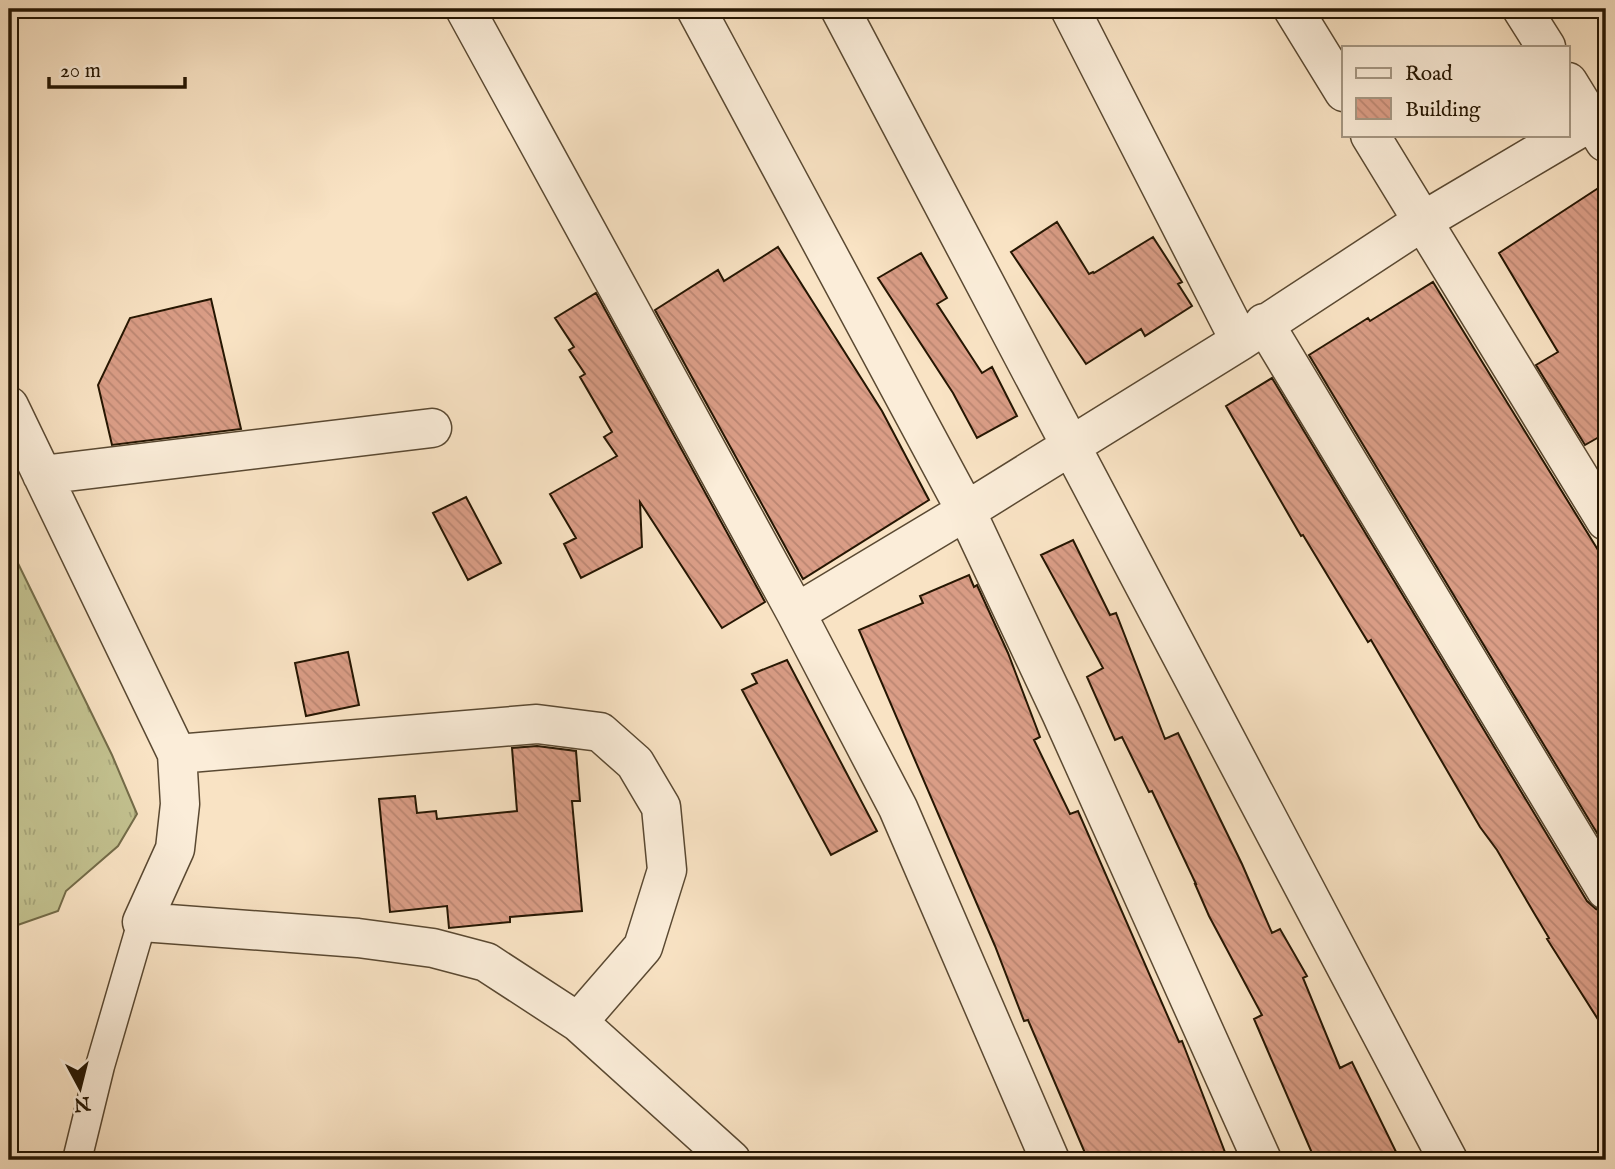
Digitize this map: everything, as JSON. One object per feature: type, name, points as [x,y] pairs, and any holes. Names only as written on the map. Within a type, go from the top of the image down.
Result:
[{"type":"street","points":[[465,9],[796,613],[898,808],[1050,1160]]},
{"type":"street","points":[[696,9],[966,511],[1062,713],[1262,1160]]},
{"type":"street","points":[[840,9],[1448,1160]]},
{"type":"street","points":[[1070,9],[1252,332],[1606,890]]},
{"type":"street","points":[[1293,9],[1342,89]]},
{"type":"street","points":[[1522,9],[1545,46]]},
{"type":"street","points":[[796,613],[1072,446],[1423,221],[1599,133],[1570,85]]},
{"type":"street","points":[[1371,136],[1606,521]]},
{"type":"street","points":[[9,405],[177,754],[180,804],[174,849],[142,922],[358,938],[433,948],[486,962],[578,1022],[731,1160]]},
{"type":"street","points":[[42,475],[432,428]]},
{"type":"street","points":[[177,754],[537,724],[600,732],[635,763],[661,807],[667,870],[643,947],[578,1022]]},
{"type":"lane","points":[[77,1160],[100,1066],[142,922]]},
{"type":"green space","points":[[9,545],[112,755],[137,814],[118,846],[66,891],[58,911],[9,928]]},
{"type":"building","points":[[1606,183],[1606,433],[1585,445],[1536,365],[1558,352],[1499,253]]},
{"type":"building","points":[[1057,222],[1089,274],[1153,237],[1182,282],[1178,284],[1192,306],[1145,336],[1141,329],[1086,364],[1011,252]]},
{"type":"building","points":[[778,247],[882,411],[929,500],[803,579],[655,310],[718,270],[724,281]]},
{"type":"building","points":[[921,253],[947,298],[937,304],[982,373],[992,367],[1017,416],[977,438],[953,393],[878,278]]},
{"type":"building","points":[[1433,282],[1606,563],[1606,848],[1309,355]]},
{"type":"building","points":[[596,293],[765,602],[722,628],[640,502],[642,547],[581,578],[564,544],[576,538],[550,494],[617,456],[604,437],[612,432],[580,377],[585,374],[569,350],[574,347],[555,318]]},
{"type":"building","points":[[211,299],[241,429],[112,445],[98,385],[130,318]]},
{"type":"building","points":[[1272,378],[1587,901],[1596,909],[1606,912],[1606,1032],[1547,939],[1549,938],[1497,850],[1480,827],[1371,640],[1368,642],[1303,535],[1301,536],[1226,406]]},
{"type":"building","points":[[466,497],[501,563],[468,580],[433,513]]},
{"type":"building","points":[[1073,540],[1110,615],[1116,613],[1165,739],[1178,733],[1242,864],[1272,933],[1280,929],[1307,976],[1303,978],[1340,1068],[1352,1062],[1400,1160],[1315,1160],[1254,1019],[1262,1015],[1209,916],[1152,791],[1149,792],[1122,737],[1115,740],[1087,677],[1103,668],[1041,555]]},
{"type":"building","points":[[969,575],[974,587],[977,585],[1008,653],[1040,737],[1034,740],[1070,814],[1078,811],[1179,1042],[1182,1041],[1228,1160],[1088,1160],[1028,1020],[1024,1021],[995,946],[859,630],[923,603],[920,596]]},
{"type":"building","points":[[348,652],[359,705],[306,716],[295,663]]},
{"type":"building","points":[[787,660],[877,831],[831,855],[742,690],[757,683],[752,674]]},
{"type":"building","points":[[537,746],[576,751],[580,801],[572,801],[582,911],[510,917],[510,922],[449,928],[447,906],[390,912],[379,799],[415,796],[417,813],[436,811],[437,819],[517,811],[512,748]]}]
